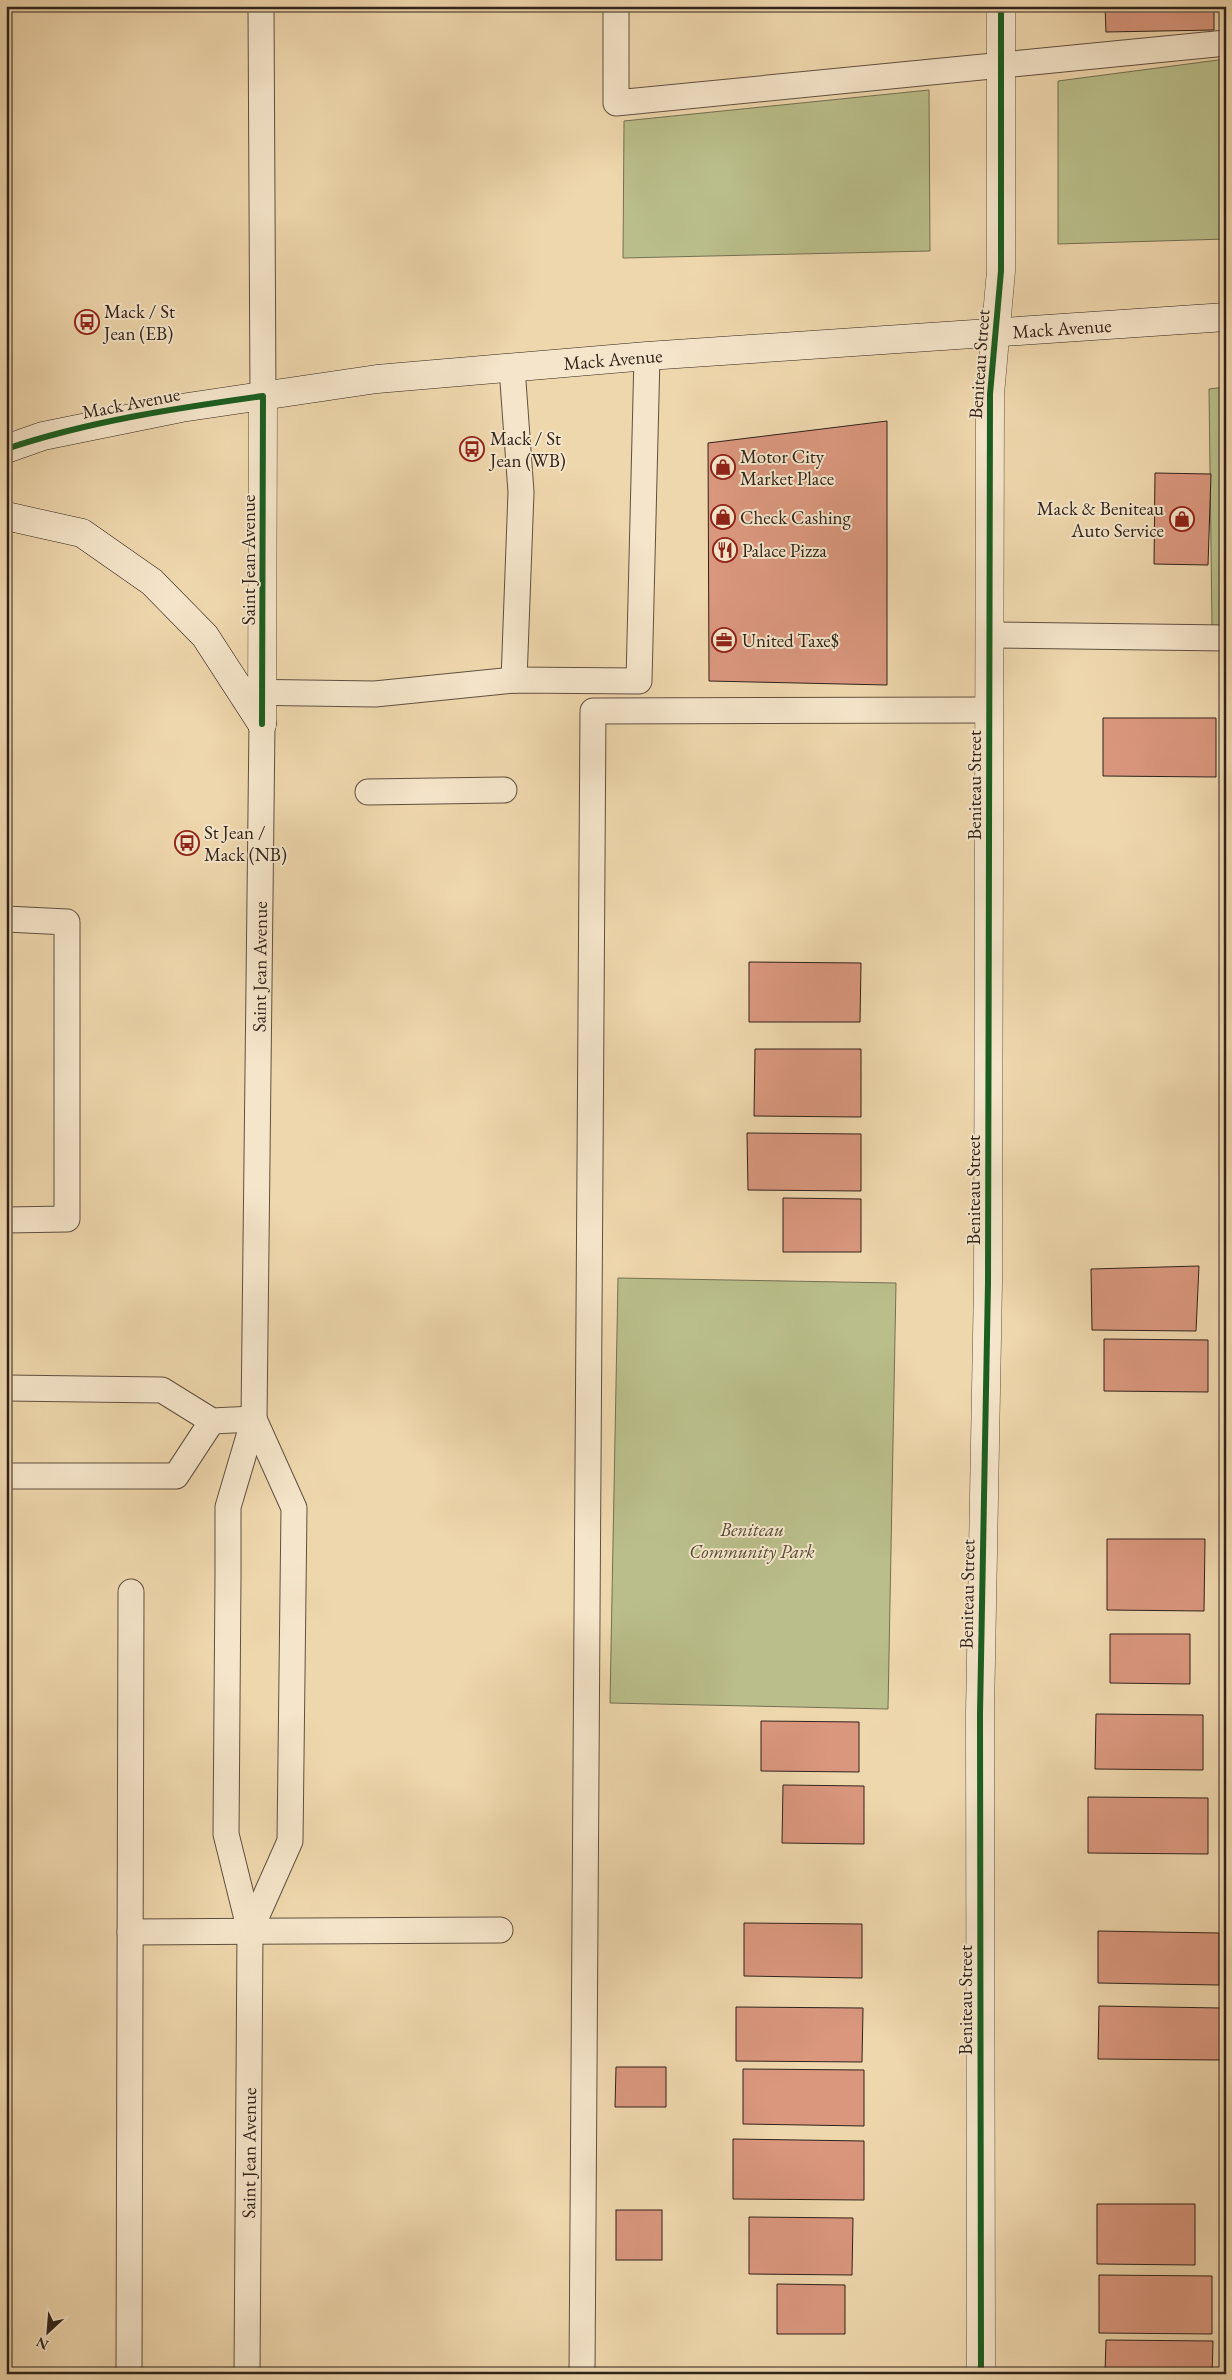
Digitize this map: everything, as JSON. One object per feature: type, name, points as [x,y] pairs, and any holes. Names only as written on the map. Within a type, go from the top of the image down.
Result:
[{"type":"street","name":"Beniteau Street","points":[[981,2374],[980,1713],[988,1273],[990,394],[1001,271],[1001,6]]},
{"type":"street","name":"Mack Avenue","points":[[6,449],[43,436],[181,408],[377,379],[647,356],[1226,317]]},
{"type":"street","name":"Saint Jean Avenue","points":[[251,692],[263,396]]},
{"type":"street","points":[[6,516],[82,533],[152,582],[204,636],[251,692],[262,724]]},
{"type":"lane","points":[[261,6],[263,396]]},
{"type":"lane","points":[[616,6],[616,103],[1226,42]]},
{"type":"lane","points":[[251,692],[375,694],[514,680],[638,681],[647,356]]},
{"type":"lane","points":[[512,368],[521,492],[514,680]]},
{"type":"lane","points":[[989,635],[1226,638]]},
{"type":"lane","points":[[582,2374],[592,681]]},
{"type":"lane","points":[[593,711],[989,710]]},
{"type":"lane","name":"Saint Jean Avenue","points":[[254,1419],[262,724]]},
{"type":"lane","points":[[368,792],[504,790]]},
{"type":"lane","points":[[6,919],[67,922],[67,1219],[6,1220]]},
{"type":"lane","points":[[6,1388],[162,1390],[212,1421],[254,1419]]},
{"type":"lane","points":[[250,1931],[226,1834],[228,1507],[254,1419]]},
{"type":"lane","points":[[250,1931],[290,1841],[294,1508],[254,1419]]},
{"type":"lane","points":[[6,1476],[176,1476],[212,1421]]},
{"type":"lane","points":[[128,2374],[131,1592]]},
{"type":"lane","points":[[130,1932],[500,1930]]},
{"type":"lane","name":"Saint Jean Avenue","points":[[247,2374],[250,1931]]},
{"type":"green space","points":[[1226,59],[1226,239],[1058,244],[1058,81]]},
{"type":"green space","points":[[929,90],[930,251],[623,258],[624,121]]},
{"type":"green space","points":[[1226,387],[1226,626],[1212,626],[1209,389]]},
{"type":"green space","name":"Beniteau Community Park","points":[[618,1278],[896,1283],[888,1709],[610,1703]]},
{"type":"building","points":[[1105,6],[1214,6],[1214,30],[1106,32]]},
{"type":"building","points":[[887,421],[887,685],[709,681],[708,443]]},
{"type":"building","name":"Mack & Beniteau Auto Service","points":[[1155,473],[1211,474],[1208,565],[1154,564]]},
{"type":"building","points":[[1103,718],[1216,718],[1216,777],[1103,776]]},
{"type":"building","points":[[749,962],[861,963],[860,1022],[749,1022]]},
{"type":"building","points":[[755,1049],[861,1049],[861,1117],[754,1116]]},
{"type":"building","points":[[747,1133],[861,1134],[861,1191],[748,1190]]},
{"type":"building","points":[[783,1198],[861,1199],[861,1252],[783,1252]]},
{"type":"building","points":[[1199,1266],[1196,1331],[1092,1330],[1091,1269]]},
{"type":"building","points":[[1104,1339],[1208,1340],[1208,1392],[1104,1391]]},
{"type":"building","points":[[1107,1539],[1205,1539],[1204,1611],[1107,1610]]},
{"type":"building","points":[[1110,1634],[1190,1634],[1190,1684],[1110,1683]]},
{"type":"building","points":[[1096,1714],[1203,1715],[1203,1770],[1095,1769]]},
{"type":"building","points":[[761,1721],[859,1722],[859,1772],[761,1771]]},
{"type":"building","points":[[783,1785],[864,1786],[864,1844],[782,1843]]},
{"type":"building","points":[[1088,1797],[1208,1798],[1208,1854],[1088,1853]]},
{"type":"building","points":[[744,1923],[862,1924],[862,1978],[744,1976]]},
{"type":"building","points":[[1098,1931],[1219,1933],[1219,1985],[1098,1983]]},
{"type":"building","points":[[1099,2006],[1221,2008],[1221,2060],[1098,2059]]},
{"type":"building","points":[[736,2007],[863,2008],[862,2062],[736,2061]]},
{"type":"building","points":[[616,2067],[666,2067],[666,2107],[615,2107]]},
{"type":"building","points":[[743,2069],[864,2070],[864,2126],[743,2124]]},
{"type":"building","points":[[733,2139],[864,2141],[864,2200],[733,2199]]},
{"type":"building","points":[[1097,2204],[1195,2204],[1195,2265],[1097,2264]]},
{"type":"building","points":[[616,2210],[662,2210],[662,2260],[616,2260]]},
{"type":"building","points":[[749,2217],[853,2218],[852,2275],[749,2274]]},
{"type":"building","points":[[1099,2275],[1212,2276],[1212,2334],[1099,2333]]},
{"type":"building","points":[[777,2284],[845,2285],[845,2334],[777,2334]]},
{"type":"building","points":[[1106,2340],[1213,2341],[1212,2374],[1105,2374]]},
{"type":"cycle path","points":[[981,2374],[980,1713],[988,1283],[990,394],[1001,271],[1001,6]]},
{"type":"cycle path","points":[[6,449],[101,423],[263,396],[262,724]]},
{"type":"place","name":"Mack / St Jean (EB)","points":[[87,322]]},
{"type":"place","name":"Mack / St Jean (WB)","points":[[472,449]]},
{"type":"place","name":"Motor City Market Place","points":[[723,467]]},
{"type":"place","name":"Check Cashing","points":[[723,517]]},
{"type":"place","name":"Mack & Beniteau Auto Service","points":[[1182,519]]},
{"type":"place","name":"Palace Pizza","points":[[725,550]]},
{"type":"place","name":"United Taxe$","points":[[724,640]]},
{"type":"place","name":"St Jean / Mack (NB)","points":[[187,843]]}]
